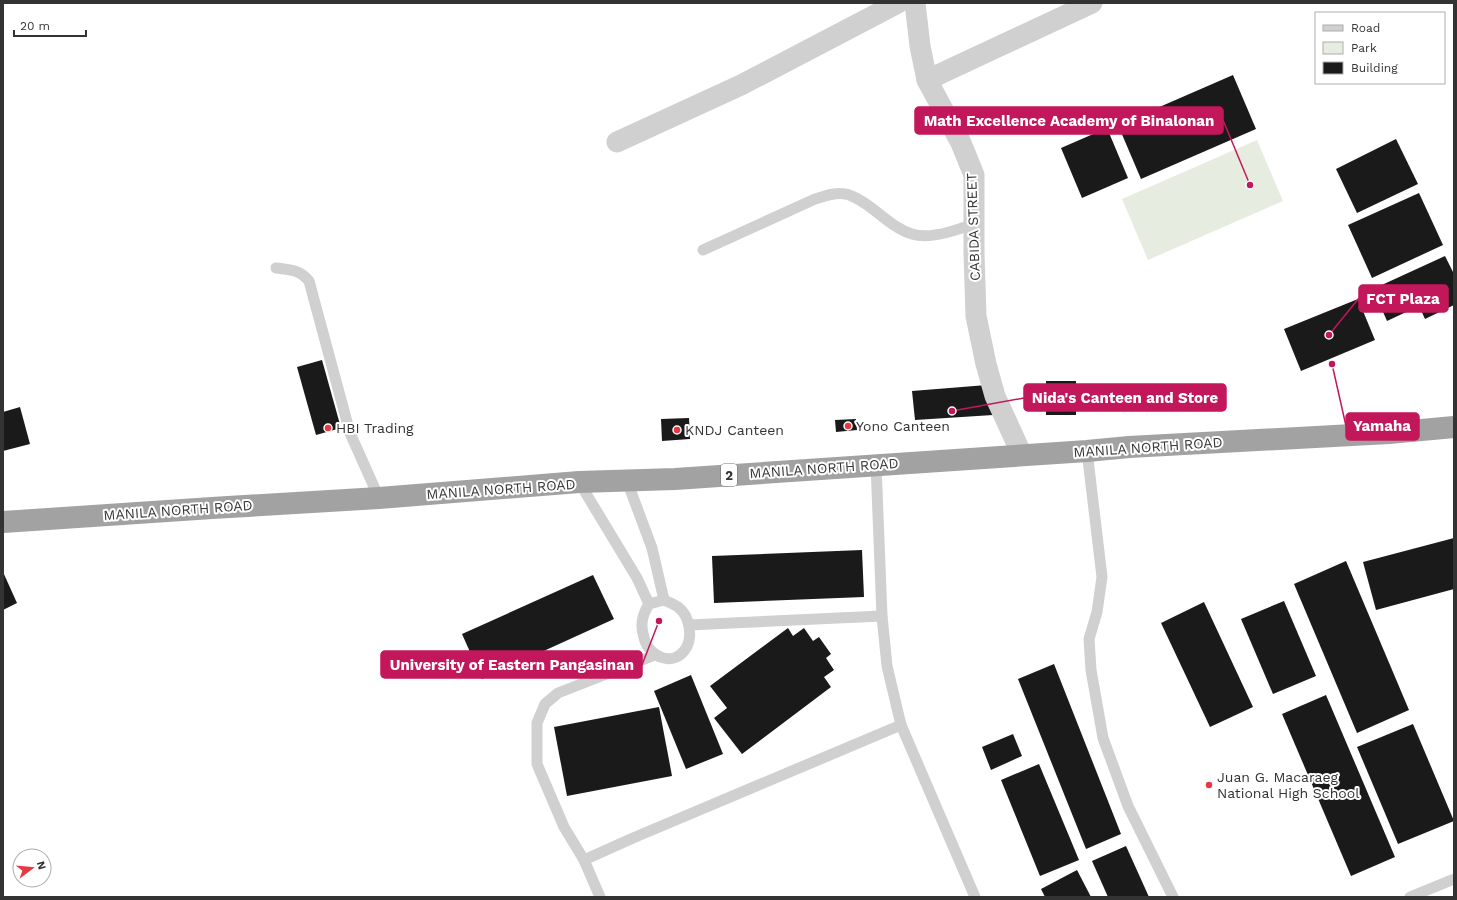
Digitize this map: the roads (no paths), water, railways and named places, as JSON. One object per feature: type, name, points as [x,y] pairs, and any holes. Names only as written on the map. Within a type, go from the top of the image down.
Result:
[{"type":"highway","name":"MANILA NORTH ROAD","points":[[3,522],[379,498],[579,482],[683,478],[1129,447],[1389,433],[1454,427]]},
{"type":"street","points":[[618,142],[741,85],[898,3]]},
{"type":"street","name":"CABIDA STREET","points":[[915,3],[920,46],[927,80],[961,143],[974,175],[976,316],[986,364],[995,396],[1022,455]]},
{"type":"street","points":[[927,80],[1092,3]]},
{"type":"lane","points":[[703,250],[815,199],[830,194],[846,193],[867,203],[895,226],[913,235],[934,235],[950,232],[974,223]]},
{"type":"lane","points":[[276,268],[296,270],[305,276],[309,281],[350,433],[379,498]]},
{"type":"lane","points":[[1088,451],[1102,577],[1097,612],[1089,639],[1091,670],[1103,738],[1128,806],[1173,897]]},
{"type":"lane","points":[[876,464],[882,616],[887,666],[901,725],[975,897]]},
{"type":"lane","points":[[627,481],[652,548],[664,600]]},
{"type":"lane","points":[[579,482],[637,578],[649,604]]},
{"type":"lane","points":[[664,600],[678,607],[685,616],[689,625],[688,643],[684,652],[674,658],[663,659],[655,655],[646,644],[642,633],[642,616],[649,604],[664,600]]},
{"type":"lane","points":[[689,625],[882,616]]},
{"type":"lane","points":[[600,897],[584,860],[564,827],[537,764],[537,724],[545,704],[558,693],[655,655]]},
{"type":"lane","points":[[584,860],[901,725]]},
{"type":"lane","points":[[1410,897],[1454,879]]},
{"type":"place","name":"Math Excellence Academy of Binalonan","points":[[1250,185]]},
{"type":"place","name":"FCT Plaza","points":[[1329,335]]},
{"type":"place","name":"Yamaha","points":[[1332,364]]},
{"type":"place","name":"Nida's Canteen and Store","points":[[952,411]]},
{"type":"place","name":"Yono Canteen","points":[[848,426]]},
{"type":"place","name":"HBI Trading","points":[[328,428]]},
{"type":"place","name":"KNDJ Canteen","points":[[677,430]]},
{"type":"place","name":"University of Eastern Pangasinan","points":[[659,621]]},
{"type":"place","name":"Juan G. Macaraeg National High School","points":[[1209,785]]}]
